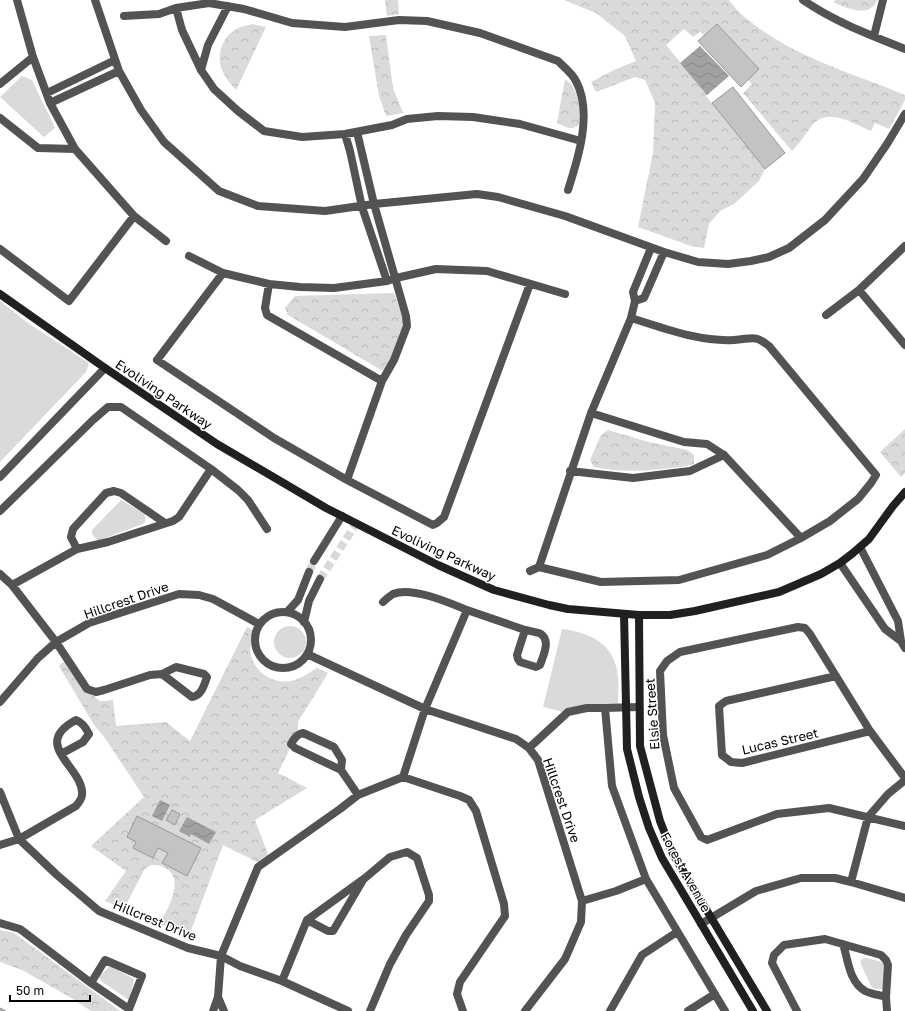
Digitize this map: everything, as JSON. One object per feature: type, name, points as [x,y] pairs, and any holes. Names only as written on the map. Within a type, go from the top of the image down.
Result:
[{"type":"street","points":[[17,0],[34,57],[50,103],[75,149],[134,216],[166,241]]},
{"type":"street","points":[[95,0],[120,71],[141,110],[164,142],[219,191],[258,206],[325,211],[362,207],[374,204],[477,194],[498,196],[565,216],[650,248],[698,262],[728,264],[751,261],[769,257],[789,248],[825,220],[863,179],[888,144],[905,114]]},
{"type":"street","points":[[803,0],[834,19],[905,50]]},
{"type":"street","points":[[874,36],[883,0]]},
{"type":"street","points":[[124,16],[159,14],[176,8],[209,3],[244,9],[292,23],[345,27],[399,20],[426,21],[480,33],[558,61],[576,80],[582,94],[584,122],[579,156],[568,190]]},
{"type":"street","points":[[201,70],[208,45],[228,6]]},
{"type":"street","points":[[176,8],[182,30],[201,70],[214,89],[238,111],[264,131],[302,137],[345,134],[392,125],[407,119],[438,116],[466,116],[520,124],[581,142]]},
{"type":"street","points":[[0,84],[34,57]]},
{"type":"street","points":[[47,93],[115,60]]},
{"type":"street","points":[[50,103],[120,71]]},
{"type":"street","points":[[0,118],[38,148],[75,149]]},
{"type":"street","points":[[347,480],[382,380],[394,360],[407,326],[406,316],[374,204],[357,132]]},
{"type":"street","points":[[345,134],[362,207],[387,281]]},
{"type":"street","points":[[0,249],[69,301],[134,216]]},
{"type":"street","points":[[826,316],[859,290],[905,246]]},
{"type":"street","points":[[539,567],[570,471],[591,413],[631,318],[635,301],[633,292],[650,248]]},
{"type":"street","points":[[635,301],[644,298],[664,252]]},
{"type":"street","points":[[189,256],[223,273],[270,284],[334,288],[387,281],[436,269],[488,271],[565,294]]},
{"type":"street","points":[[223,273],[157,360],[274,438],[347,480],[433,525],[437,524],[444,517],[530,284]]},
{"type":"street","points":[[270,284],[265,308],[267,315],[382,380]]},
{"type":"street","points":[[859,290],[905,345]]},
{"type":"street","name":"Evoliving Parkway","points":[[0,294],[217,444],[342,516],[438,565],[494,590],[561,608],[638,615],[670,615],[695,612],[779,592],[802,583],[840,563],[869,539],[905,492]]},
{"type":"street","points":[[530,571],[539,567],[601,582],[678,580],[767,555],[801,538],[830,522],[858,500],[876,475],[769,346],[760,339],[753,338],[734,340],[704,338],[680,333],[631,318]]},
{"type":"street","points":[[0,478],[105,368]]},
{"type":"street","points":[[0,511],[108,407],[121,407],[211,469],[238,490],[248,500],[267,529]]},
{"type":"street","points":[[591,413],[684,442],[707,444],[724,455],[801,538]]},
{"type":"street","points":[[570,471],[632,478],[690,471],[724,455]]},
{"type":"street","points":[[12,585],[77,549],[108,542],[179,518],[211,469]]},
{"type":"street","points":[[77,549],[71,537],[73,529],[106,493],[114,491],[121,493],[165,523]]},
{"type":"street","points":[[314,561],[342,516]]},
{"type":"street","points":[[860,547],[898,621],[903,644]]},
{"type":"street","points":[[840,563],[885,629],[903,644]]},
{"type":"street","points":[[287,612],[298,600],[309,572]]},
{"type":"street","points":[[0,574],[12,585],[56,642],[87,689],[96,692],[121,686],[150,675],[162,674],[176,667],[204,674],[207,678],[200,693],[192,697],[162,674]]},
{"type":"street","points":[[304,622],[309,601],[320,579]]},
{"type":"street","points":[[383,602],[393,594],[408,592],[433,596],[468,610],[541,635],[546,640],[546,645],[540,665],[536,667],[518,660],[517,655],[525,630]]},
{"type":"street","name":"Hillcrest Drive","points":[[0,702],[38,658],[56,642],[89,623],[179,594],[199,595],[212,599],[259,624]]},
{"type":"street","points":[[403,778],[425,709],[468,610]]},
{"type":"street","points":[[287,612],[299,617],[304,622],[308,628],[311,641],[307,654],[303,660],[292,667],[278,668],[265,662],[256,651],[256,631],[259,624],[268,616],[274,613],[287,612]]},
{"type":"street","name":"Forest Avenue","points":[[624,614],[627,749],[639,797],[649,828],[662,858],[753,1011]]},
{"type":"street","name":"Forest Avenue","points":[[638,615],[640,746],[660,821],[673,854],[767,1011]]},
{"type":"street","name":"Elsie Street","points":[[905,779],[870,731],[805,628],[798,626],[680,652],[667,661],[660,671],[662,735],[674,788],[701,837],[707,840],[777,814],[829,808],[905,826]]},
{"type":"street","name":"Hillcrest Drive","points":[[307,654],[425,709],[516,739],[530,748],[538,760],[582,901],[581,922],[565,959],[525,1011]]},
{"type":"street","name":"Lucas Street","points":[[836,676],[726,701],[720,706],[722,755],[730,762],[742,763],[870,731]]},
{"type":"street","points":[[530,748],[568,712],[587,708],[639,707]]},
{"type":"street","points":[[605,708],[612,786],[646,879],[725,1011]]},
{"type":"street","points":[[341,770],[342,760],[334,747],[303,733],[294,738],[292,744],[295,748],[341,770],[358,795]]},
{"type":"street","points":[[0,845],[19,839],[76,806],[82,797],[82,787],[61,754]]},
{"type":"street","points":[[213,1011],[218,996],[221,956],[258,867],[358,795],[403,778],[469,800],[476,811],[504,904],[506,916],[460,982],[457,994],[463,1011]]},
{"type":"street","points":[[851,882],[868,817],[888,794],[905,779]]},
{"type":"street","name":"Hillcrest Drive","points":[[0,792],[19,839],[57,875],[99,910],[188,948],[221,956],[240,966],[282,981],[348,1011]]},
{"type":"street","points":[[282,981],[308,920],[365,878],[390,857],[407,852],[417,858],[429,895],[429,901],[406,935],[390,964],[370,1011]]},
{"type":"street","points":[[308,920],[328,931],[333,931],[365,878]]},
{"type":"street","points":[[701,924],[756,892],[801,878],[835,878],[905,898]]},
{"type":"street","points":[[582,901],[616,891],[646,879]]},
{"type":"street","points":[[0,923],[20,930],[91,983],[129,1009],[142,976],[105,960],[91,983]]},
{"type":"street","points":[[610,1011],[642,955],[677,932]]},
{"type":"street","points":[[796,1011],[772,963],[774,955],[784,945],[825,939],[881,955],[886,960],[888,965],[886,997],[887,1011]]},
{"type":"street","points":[[843,944],[854,981],[866,992],[886,997]]},
{"type":"street","points":[[688,1011],[715,994]]},
{"type":"street","points":[[218,996],[224,1011]]},
{"type":"green space","points":[[385,0],[398,0],[399,14],[387,16]]},
{"type":"green space","points":[[564,0],[729,0],[743,16],[764,32],[783,43],[822,62],[905,95],[905,100],[889,129],[875,123],[871,131],[842,118],[826,117],[819,119],[813,124],[792,151],[743,93],[752,84],[748,80],[759,69],[717,24],[704,35],[700,32],[693,37],[684,29],[666,45],[765,169],[759,181],[734,204],[720,211],[709,224],[704,248],[691,246],[638,227],[653,153],[655,103],[645,80],[635,77],[596,92],[591,82],[636,61],[625,36],[596,13]]},
{"type":"green space","points":[[836,0],[877,0],[874,6],[863,11],[844,7],[833,2]]},
{"type":"green space","points":[[252,24],[266,27],[236,90],[223,72],[220,60],[221,48],[227,37],[232,32],[240,27]]},
{"type":"green space","points":[[386,35],[393,88],[403,113],[386,116],[379,96],[369,36]]},
{"type":"green space","points":[[22,76],[32,80],[55,128],[44,137],[0,97]]},
{"type":"green space","points":[[565,79],[574,88],[578,99],[579,125],[573,128],[568,128],[557,123]]},
{"type":"green space","points":[[394,293],[405,324],[386,369],[381,370],[288,315],[285,308],[295,296]]},
{"type":"green space","points":[[0,301],[28,323],[89,363],[86,372],[0,462]]},
{"type":"green space","points":[[905,429],[905,473],[901,477],[880,452]]},
{"type":"green space","points":[[608,430],[649,442],[687,450],[694,455],[694,464],[641,471],[594,467],[590,460],[601,435]]},
{"type":"green space","points":[[121,500],[145,514],[145,523],[98,541],[92,534],[92,530]]},
{"type":"green space","points":[[290,626],[299,629],[303,633],[306,642],[303,651],[299,655],[290,658],[281,655],[277,651],[274,642],[277,633],[281,629]]},
{"type":"green space","points":[[247,627],[254,631],[250,649],[253,662],[267,677],[281,681],[295,680],[317,668],[328,673],[298,722],[298,732],[278,773],[307,788],[255,820],[269,857],[263,865],[223,845],[189,936],[160,924],[171,901],[175,884],[169,871],[161,866],[151,865],[144,870],[124,909],[105,901],[126,871],[91,846],[144,797],[105,738],[94,725],[59,666],[69,657],[88,688],[97,699],[100,701],[113,700],[116,726],[166,722],[190,741]]},
{"type":"green space","points":[[562,629],[582,633],[591,637],[606,648],[612,655],[618,676],[618,704],[567,713],[543,707]]},
{"type":"green space","points":[[0,930],[14,933],[120,1011],[91,1011],[22,970],[0,962]]},
{"type":"green space","points":[[867,958],[882,962],[888,969],[884,989],[875,989],[871,986],[860,962],[862,959]]},
{"type":"green space","points":[[110,966],[134,979],[129,1000],[101,981],[99,976]]},
{"type":"water","points":[[700,46],[729,76],[707,95],[680,63]]},
{"type":"water","points":[[160,800],[170,805],[162,821],[152,816]]},
{"type":"water","points":[[187,817],[216,832],[209,844],[191,834],[190,837],[179,831]]},
{"type":"building","points":[[717,24],[759,69],[741,87],[698,41]]},
{"type":"building","points":[[733,87],[785,153],[765,169],[712,103]]},
{"type":"building","points":[[172,810],[180,814],[175,825],[166,820]]},
{"type":"building","points":[[137,816],[201,848],[187,876],[162,863],[168,853],[158,848],[153,858],[133,848],[136,842],[127,837]]},
{"type":"waterway","points":[[0,1009],[4,1011]]},
{"type":"tunnel","points":[[320,579],[356,524]]},
{"type":"tunnel","points":[[309,572],[314,561]]}]
